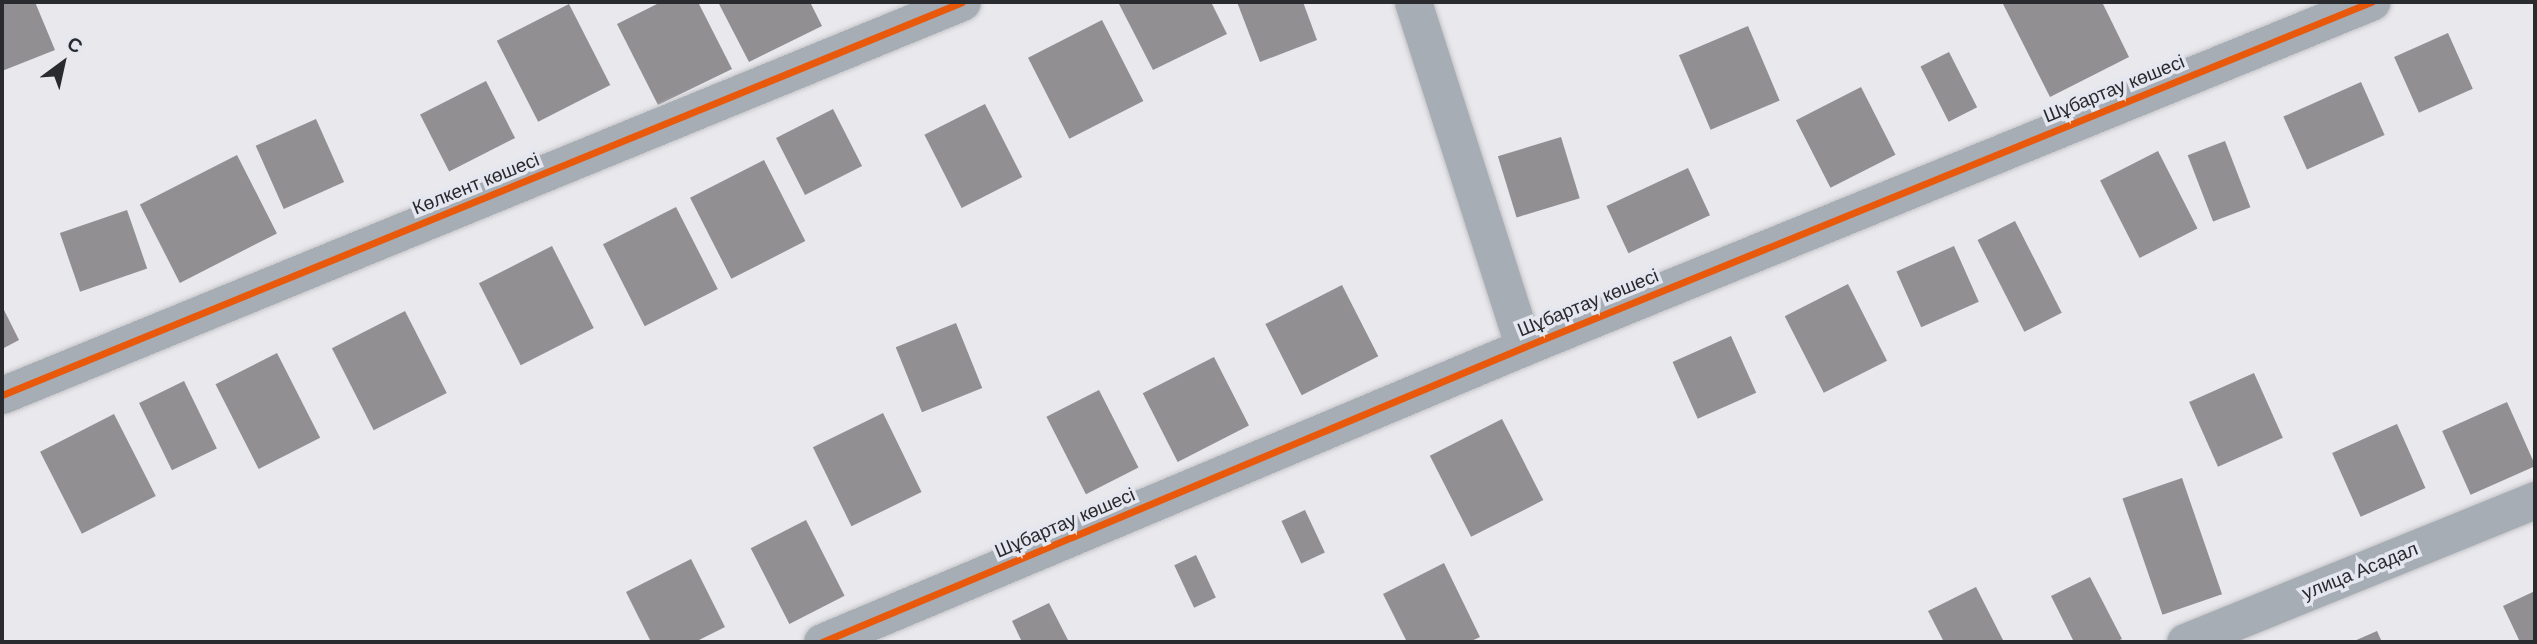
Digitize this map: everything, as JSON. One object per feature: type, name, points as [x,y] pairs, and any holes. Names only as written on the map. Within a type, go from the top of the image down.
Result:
[{"type":"street","name":"Көлкент көшесі","points":[[2,395],[962,2]]},
{"type":"street","points":[[1413,2],[1524,347]]},
{"type":"street","name":"Шұбартау көшесі","points":[[822,642],[1524,347],[2371,2]]},
{"type":"street","name":"улица Асадал","points":[[2185,642],[2535,500]]},
{"type":"building","points":[[35,2],[55,50],[2,71],[2,3]]},
{"type":"building","points":[[661,2],[698,2],[732,69],[658,105],[617,24]]},
{"type":"building","points":[[718,2],[810,2],[822,26],[749,62]]},
{"type":"building","points":[[1118,2],[1211,2],[1227,34],[1153,70]]},
{"type":"building","points":[[1237,2],[1303,2],[1317,40],[1260,62]]},
{"type":"building","points":[[2002,2],[2102,2],[2129,57],[2050,97]]},
{"type":"building","points":[[569,4],[610,85],[538,122],[497,41]]},
{"type":"building","points":[[1102,20],[1143,101],[1069,139],[1028,58]]},
{"type":"building","points":[[1748,26],[1780,101],[1711,130],[1679,55]]},
{"type":"building","points":[[2448,33],[2473,89],[2419,113],[2394,57]]},
{"type":"building","points":[[1949,52],[1977,107],[1949,122],[1920,67]]},
{"type":"building","points":[[486,81],[515,138],[449,172],[420,115]]},
{"type":"building","points":[[2361,82],[2385,135],[2307,170],[2283,117]]},
{"type":"building","points":[[1861,87],[1896,155],[1830,188],[1796,120]]},
{"type":"building","points":[[985,104],[1022,177],[962,208],[924,135]]},
{"type":"building","points":[[833,109],[862,166],[805,195],[776,138]]},
{"type":"building","points":[[316,119],[344,182],[284,209],[256,146]]},
{"type":"building","points":[[1561,137],[1580,198],[1517,218],[1498,156]]},
{"type":"building","points":[[2225,141],[2250,207],[2213,222],[2188,155]]},
{"type":"building","points":[[2158,151],[2197,229],[2140,258],[2100,181]]},
{"type":"building","points":[[237,155],[277,233],[180,283],[140,204]]},
{"type":"building","points":[[764,160],[805,241],[731,279],[690,198]]},
{"type":"building","points":[[1688,168],[1710,215],[1628,253],[1606,206]]},
{"type":"building","points":[[676,207],[718,289],[645,326],[603,244]]},
{"type":"building","points":[[127,210],[147,269],[80,292],[60,233]]},
{"type":"building","points":[[2015,221],[2062,313],[2024,332],[1978,240]]},
{"type":"building","points":[[552,246],[594,328],[521,365],[479,283]]},
{"type":"building","points":[[1954,246],[1979,302],[1921,327],[1896,272]]},
{"type":"building","points":[[1848,284],[1887,361],[1824,393],[1785,316]]},
{"type":"building","points":[[1342,285],[1378,356],[1302,395],[1265,324]]},
{"type":"building","points":[[2,306],[19,340],[2,349]]},
{"type":"building","points":[[405,311],[447,393],[374,430],[332,348]]},
{"type":"building","points":[[956,323],[982,388],[922,412],[896,347]]},
{"type":"building","points":[[1731,336],[1756,393],[1698,419],[1673,362]]},
{"type":"building","points":[[277,353],[320,438],[259,469],[216,384]]},
{"type":"building","points":[[1214,357],[1249,426],[1178,462],[1143,393]]},
{"type":"building","points":[[2254,373],[2283,438],[2218,467],[2189,402]]},
{"type":"building","points":[[184,381],[217,448],[172,470],[139,403]]},
{"type":"building","points":[[1099,390],[1138,468],[1086,494],[1046,417]]},
{"type":"building","points":[[2507,402],[2535,466],[2471,495],[2442,431]]},
{"type":"building","points":[[883,413],[922,492],[851,526],[813,447]]},
{"type":"building","points":[[114,414],[156,496],[82,534],[40,452]]},
{"type":"building","points":[[1502,419],[1543,500],[1471,537],[1430,456]]},
{"type":"building","points":[[2397,424],[2425,488],[2361,517],[2332,453]]},
{"type":"building","points":[[2182,478],[2222,594],[2162,615],[2122,499]]},
{"type":"building","points":[[1305,510],[1325,553],[1301,564],[1281,521]]},
{"type":"building","points":[[806,520],[845,596],[789,624],[751,548]]},
{"type":"building","points":[[1196,555],[1216,598],[1194,608],[1174,565]]},
{"type":"building","points":[[691,559],[725,627],[695,642],[651,642],[626,592]]},
{"type":"building","points":[[1444,563],[1480,637],[1469,642],[1407,642],[1383,594]]},
{"type":"building","points":[[2090,577],[2122,639],[2115,642],[2074,642],[2051,596]]},
{"type":"building","points":[[1976,587],[2004,642],[1944,642],[1928,611]]},
{"type":"building","points":[[2535,591],[2535,642],[2520,642],[2503,606]]},
{"type":"building","points":[[1049,603],[1069,642],[1022,642],[1012,621]]},
{"type":"building","points":[[2377,631],[2382,642],[2352,642]]},
{"type":"cycle path","points":[[2,395],[962,2]]},
{"type":"cycle path","points":[[822,642],[1524,347],[2371,2]]}]
